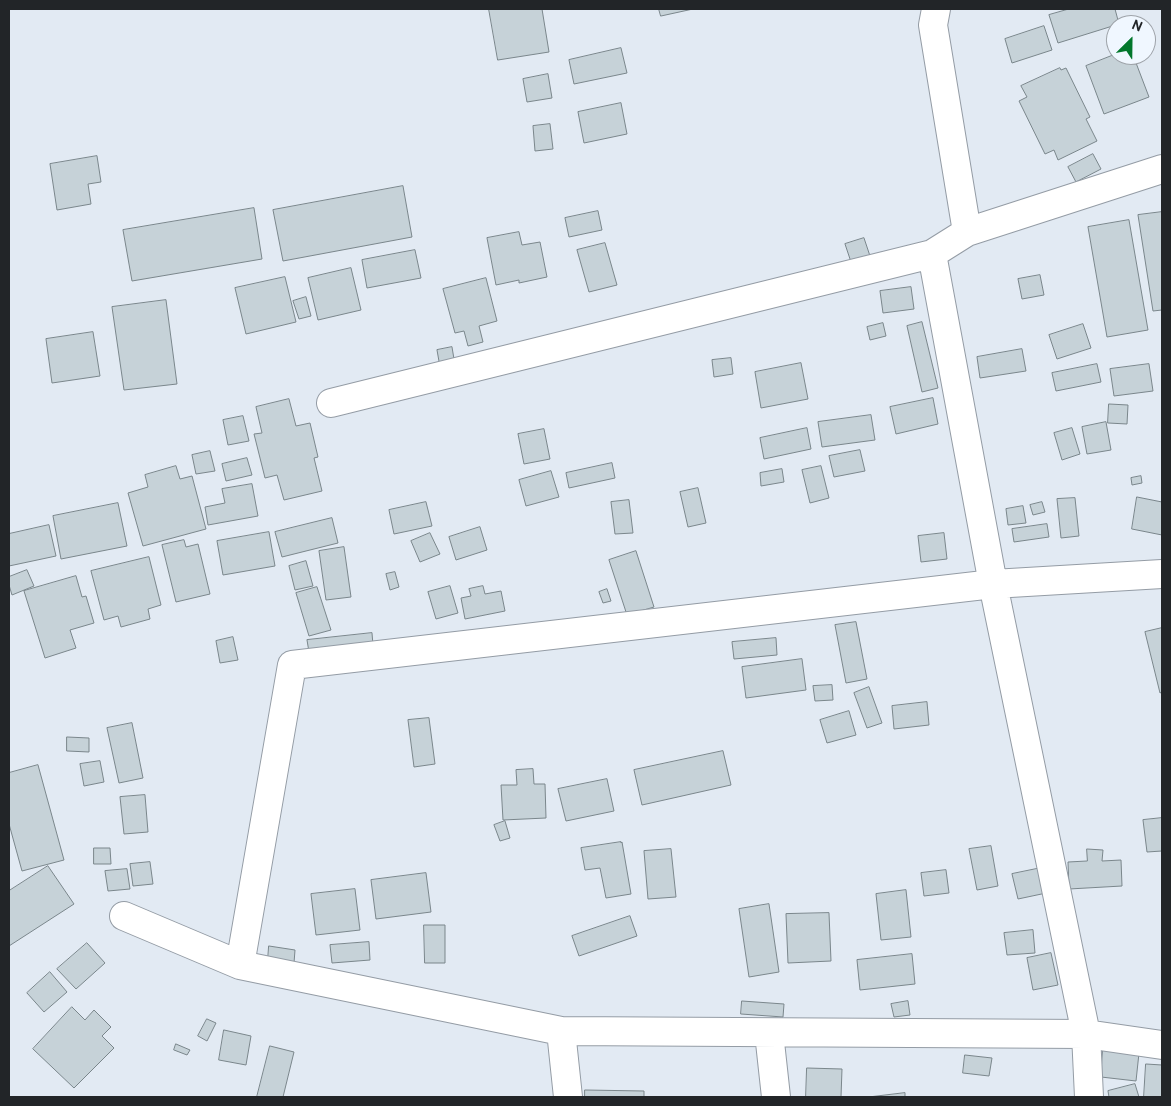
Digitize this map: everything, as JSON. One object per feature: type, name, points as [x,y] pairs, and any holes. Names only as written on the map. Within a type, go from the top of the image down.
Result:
[{"type":"street","points":[[936,9],[933,24],[967,232]]},
{"type":"street","points":[[331,403],[932,254],[967,232],[1162,169]]},
{"type":"street","points":[[932,254],[993,584],[1086,1034],[1089,1097]]},
{"type":"street","points":[[240,965],[292,665],[993,584],[1162,574]]},
{"type":"street","points":[[124,916],[240,965],[561,1031],[1086,1034],[1162,1045]]},
{"type":"street","points":[[561,1031],[568,1097]]},
{"type":"street","points":[[769,1032],[776,1097]]},
{"type":"building","points":[[489,9],[542,9],[549,52],[498,60]]},
{"type":"building","points":[[659,9],[693,9],[661,16]]},
{"type":"building","points":[[1069,9],[1115,9],[1117,15],[1106,15],[1106,28],[1058,43],[1049,15]]},
{"type":"building","points":[[1044,26],[1052,50],[1012,63],[1005,39]]},
{"type":"building","points":[[621,48],[627,73],[574,84],[569,60]]},
{"type":"building","points":[[1106,58],[1106,65],[1137,65],[1149,97],[1104,114],[1086,66]]},
{"type":"building","points":[[1060,68],[1061,70],[1066,68],[1090,117],[1086,119],[1097,141],[1058,160],[1054,150],[1045,154],[1019,101],[1027,97],[1021,86]]},
{"type":"building","points":[[548,74],[552,98],[527,102],[523,79]]},
{"type":"building","points":[[621,103],[627,134],[584,143],[578,112]]},
{"type":"building","points":[[550,124],[553,149],[535,151],[533,126]]},
{"type":"building","points":[[1093,154],[1101,169],[1076,182],[1068,167]]},
{"type":"building","points":[[97,156],[101,182],[88,184],[91,204],[57,210],[50,164]]},
{"type":"building","points":[[403,186],[412,237],[283,261],[273,210]]},
{"type":"building","points":[[254,208],[262,259],[132,281],[123,230]]},
{"type":"building","points":[[598,211],[602,230],[569,237],[565,218]]},
{"type":"building","points":[[1162,212],[1162,310],[1153,311],[1138,215]]},
{"type":"building","points":[[1129,220],[1148,330],[1107,337],[1088,227]]},
{"type":"building","points":[[519,232],[522,245],[540,242],[547,277],[519,283],[519,280],[496,285],[487,238]]},
{"type":"building","points":[[864,238],[871,259],[852,265],[845,244]]},
{"type":"building","points":[[605,243],[617,285],[589,292],[577,250]]},
{"type":"building","points":[[415,250],[421,278],[367,288],[362,260]]},
{"type":"building","points":[[351,268],[361,310],[318,320],[308,278]]},
{"type":"building","points":[[1040,275],[1044,295],[1022,299],[1018,279]]},
{"type":"building","points":[[285,277],[296,322],[246,334],[235,288]]},
{"type":"building","points":[[486,278],[497,321],[479,326],[483,342],[468,346],[464,331],[455,333],[443,289]]},
{"type":"building","points":[[911,287],[914,309],[883,313],[880,291]]},
{"type":"building","points":[[306,297],[311,316],[299,319],[293,301]]},
{"type":"building","points":[[166,300],[177,384],[124,390],[112,307]]},
{"type":"building","points":[[922,322],[938,388],[922,392],[907,326]]},
{"type":"building","points":[[883,323],[886,336],[870,340],[867,327]]},
{"type":"building","points":[[1083,324],[1091,348],[1057,359],[1049,335]]},
{"type":"building","points":[[93,332],[100,376],[52,383],[46,339]]},
{"type":"building","points":[[452,347],[455,365],[440,367],[437,350]]},
{"type":"building","points":[[1022,349],[1026,371],[980,378],[977,357]]},
{"type":"building","points":[[731,358],[733,374],[714,377],[712,360]]},
{"type":"building","points":[[801,363],[808,399],[761,408],[755,372]]},
{"type":"building","points":[[1097,364],[1101,382],[1056,391],[1052,373]]},
{"type":"building","points":[[1149,364],[1153,391],[1114,396],[1110,369]]},
{"type":"building","points":[[933,398],[938,424],[896,434],[890,407]]},
{"type":"building","points":[[289,399],[296,426],[310,423],[318,457],[314,458],[322,491],[284,500],[277,475],[265,478],[254,434],[262,433],[256,407]]},
{"type":"building","points":[[1109,404],[1128,405],[1127,424],[1108,423]]},
{"type":"building","points":[[871,415],[875,440],[822,447],[818,422]]},
{"type":"building","points":[[243,416],[249,441],[228,445],[223,420]]},
{"type":"building","points":[[1106,422],[1111,450],[1087,454],[1082,427]]},
{"type":"building","points":[[807,428],[811,449],[764,459],[760,438]]},
{"type":"building","points":[[1072,428],[1080,454],[1062,460],[1054,433]]},
{"type":"building","points":[[544,429],[550,459],[524,464],[518,434]]},
{"type":"building","points":[[860,450],[865,471],[834,477],[829,456]]},
{"type":"building","points":[[210,451],[215,471],[196,474],[192,455]]},
{"type":"building","points":[[247,458],[252,475],[226,481],[222,464]]},
{"type":"building","points":[[612,463],[615,478],[569,488],[566,473]]},
{"type":"building","points":[[176,466],[180,479],[192,476],[206,529],[143,546],[128,493],[148,487],[145,475]]},
{"type":"building","points":[[821,466],[829,498],[810,503],[802,470]]},
{"type":"building","points":[[782,469],[784,482],[761,486],[760,473]]},
{"type":"building","points":[[551,471],[559,497],[526,506],[519,480]]},
{"type":"building","points":[[1141,476],[1142,483],[1132,485],[1131,478]]},
{"type":"building","points":[[252,484],[258,516],[208,525],[205,507],[225,503],[222,489]]},
{"type":"building","points":[[698,488],[706,523],[688,527],[680,492]]},
{"type":"building","points":[[1137,497],[1162,502],[1162,535],[1132,529]]},
{"type":"building","points":[[1075,498],[1079,536],[1061,538],[1057,499]]},
{"type":"building","points":[[629,500],[633,533],[615,534],[611,502]]},
{"type":"building","points":[[426,502],[432,526],[394,534],[389,510]]},
{"type":"building","points":[[1042,502],[1045,512],[1033,515],[1030,505]]},
{"type":"building","points":[[118,503],[127,546],[61,559],[53,516]]},
{"type":"building","points":[[1023,506],[1026,523],[1008,525],[1006,509]]},
{"type":"building","points":[[332,518],[338,543],[282,557],[275,532]]},
{"type":"building","points":[[1047,524],[1049,537],[1014,542],[1012,529]]},
{"type":"building","points":[[49,525],[56,556],[9,566],[9,534]]},
{"type":"building","points":[[480,527],[487,550],[456,560],[449,537]]},
{"type":"building","points":[[269,532],[275,566],[223,575],[217,541]]},
{"type":"building","points":[[430,533],[440,554],[420,562],[411,541]]},
{"type":"building","points":[[944,533],[947,559],[921,562],[918,536]]},
{"type":"building","points":[[184,540],[186,547],[198,544],[210,594],[176,602],[162,545]]},
{"type":"building","points":[[344,547],[351,597],[326,600],[319,551]]},
{"type":"building","points":[[636,551],[654,607],[627,615],[609,560]]},
{"type":"building","points":[[149,557],[161,605],[148,609],[150,619],[121,627],[118,616],[104,620],[91,571]]},
{"type":"building","points":[[306,561],[313,586],[295,590],[289,566]]},
{"type":"building","points":[[27,570],[34,586],[12,595],[9,577]]},
{"type":"building","points":[[395,572],[399,587],[390,590],[386,574]]},
{"type":"building","points":[[76,576],[82,597],[86,596],[94,623],[70,630],[76,648],[45,658],[24,591]]},
{"type":"building","points":[[450,586],[458,613],[436,619],[428,592]]},
{"type":"building","points":[[483,586],[485,594],[501,591],[505,611],[465,619],[461,598],[471,596],[469,589]]},
{"type":"building","points":[[317,587],[331,630],[309,636],[296,593]]},
{"type":"building","points":[[607,589],[611,601],[603,603],[599,592]]},
{"type":"building","points":[[856,622],[867,679],[846,683],[835,625]]},
{"type":"building","points":[[1162,628],[1162,692],[1160,693],[1145,632]]},
{"type":"building","points":[[372,633],[373,645],[309,652],[307,640]]},
{"type":"building","points":[[233,637],[238,660],[220,663],[216,641]]},
{"type":"building","points":[[776,638],[777,655],[734,659],[732,642]]},
{"type":"building","points":[[802,659],[806,690],[746,698],[742,667]]},
{"type":"building","points":[[832,685],[833,700],[815,701],[813,686]]},
{"type":"building","points":[[869,687],[882,723],[867,728],[854,693]]},
{"type":"building","points":[[927,702],[929,725],[894,729],[892,706]]},
{"type":"building","points":[[849,711],[856,735],[827,743],[820,720]]},
{"type":"building","points":[[429,718],[435,764],[414,767],[408,720]]},
{"type":"building","points":[[132,723],[143,778],[119,783],[107,728]]},
{"type":"building","points":[[67,737],[89,738],[89,752],[67,751]]},
{"type":"building","points":[[723,751],[731,785],[642,805],[634,770]]},
{"type":"building","points":[[100,761],[104,782],[84,786],[80,764]]},
{"type":"building","points":[[38,765],[64,860],[22,871],[9,824],[9,773]]},
{"type":"building","points":[[533,769],[534,784],[545,784],[546,818],[503,820],[501,785],[517,785],[516,770]]},
{"type":"building","points":[[607,779],[614,811],[566,821],[558,789]]},
{"type":"building","points":[[145,795],[148,832],[124,834],[120,797]]},
{"type":"building","points":[[1162,818],[1162,851],[1147,852],[1143,820]]},
{"type":"building","points":[[505,821],[510,838],[500,841],[494,825]]},
{"type":"building","points":[[621,842],[631,894],[606,898],[600,868],[585,870],[581,848]]},
{"type":"building","points":[[991,846],[998,886],[977,890],[969,849]]},
{"type":"building","points":[[94,848],[110,848],[111,864],[94,864]]},
{"type":"building","points":[[671,849],[676,897],[648,899],[644,851]]},
{"type":"building","points":[[1087,849],[1103,850],[1102,861],[1121,860],[1122,886],[1069,889],[1068,862],[1087,861]]},
{"type":"building","points":[[150,862],[153,884],[133,886],[130,864]]},
{"type":"building","points":[[48,866],[74,904],[9,946],[9,891]]},
{"type":"building","points":[[1046,867],[1051,892],[1018,899],[1012,874]]},
{"type":"building","points":[[127,869],[130,889],[108,891],[105,871]]},
{"type":"building","points":[[946,870],[949,893],[924,896],[921,873]]},
{"type":"building","points":[[426,873],[431,912],[376,919],[371,880]]},
{"type":"building","points":[[355,889],[360,930],[316,935],[311,894]]},
{"type":"building","points":[[906,890],[911,937],[881,940],[876,894]]},
{"type":"building","points":[[769,904],[779,972],[749,977],[739,909]]},
{"type":"building","points":[[829,913],[831,961],[788,963],[786,914]]},
{"type":"building","points":[[630,916],[637,936],[579,956],[572,936]]},
{"type":"building","points":[[424,925],[445,925],[445,963],[425,963]]},
{"type":"building","points":[[1033,930],[1035,953],[1007,955],[1004,933]]},
{"type":"building","points":[[369,942],[370,960],[332,963],[330,945]]},
{"type":"building","points":[[87,943],[105,963],[76,989],[57,969]]},
{"type":"building","points":[[269,946],[295,950],[294,963],[268,960]]},
{"type":"building","points":[[1051,953],[1058,985],[1033,990],[1027,958]]},
{"type":"building","points":[[912,954],[915,984],[860,990],[857,960]]},
{"type":"building","points":[[50,972],[67,992],[44,1012],[27,993]]},
{"type":"building","points":[[742,1001],[784,1004],[783,1017],[741,1014]]},
{"type":"building","points":[[908,1001],[910,1015],[894,1017],[891,1004]]},
{"type":"building","points":[[72,1007],[85,1020],[94,1010],[111,1027],[102,1036],[114,1048],[74,1088],[33,1049]]},
{"type":"building","points":[[207,1019],[216,1023],[207,1041],[198,1036]]},
{"type":"building","points":[[224,1030],[251,1036],[246,1065],[219,1060]]},
{"type":"building","points":[[176,1044],[190,1050],[187,1055],[174,1050]]},
{"type":"building","points":[[270,1046],[294,1052],[283,1097],[257,1097]]},
{"type":"building","points":[[1103,1049],[1139,1053],[1136,1081],[1101,1077]]},
{"type":"building","points":[[965,1055],[992,1058],[989,1076],[963,1073]]},
{"type":"building","points":[[1146,1064],[1162,1065],[1162,1097],[1144,1097]]},
{"type":"building","points":[[807,1068],[842,1069],[841,1097],[806,1097]]},
{"type":"building","points":[[1135,1084],[1139,1097],[1109,1097],[1108,1091]]},
{"type":"building","points":[[585,1090],[644,1091],[644,1097],[585,1097]]},
{"type":"building","points":[[905,1093],[905,1097],[869,1097]]}]
